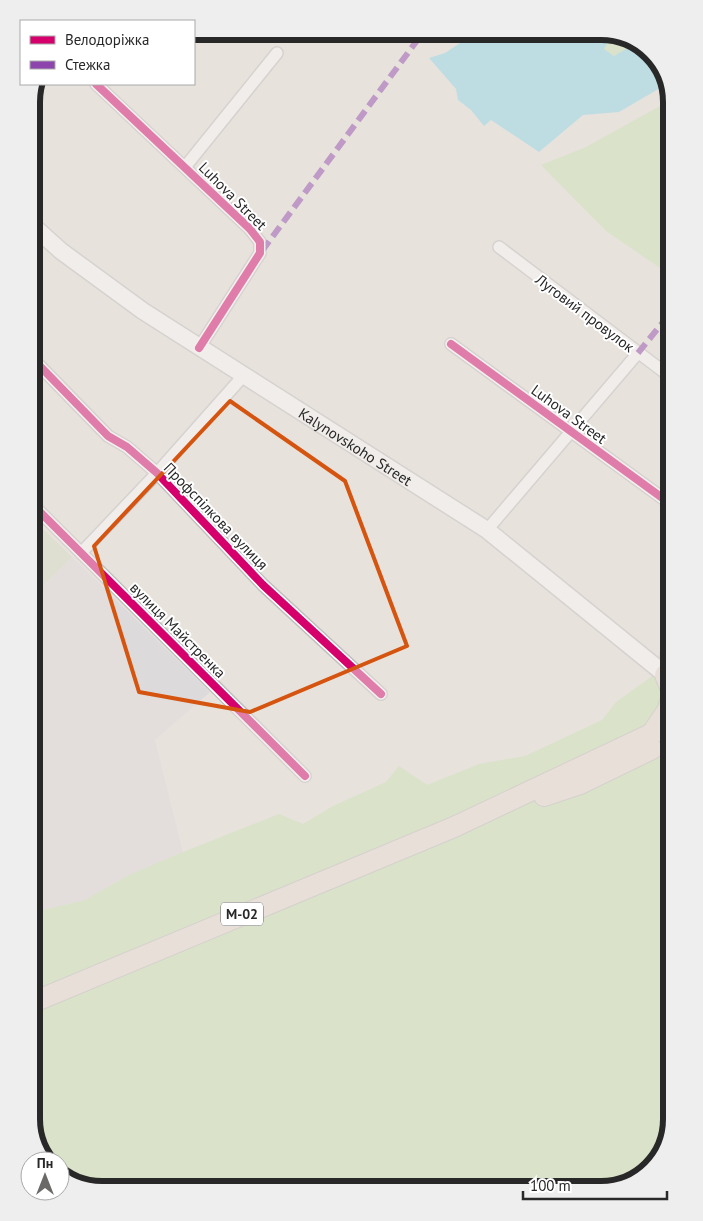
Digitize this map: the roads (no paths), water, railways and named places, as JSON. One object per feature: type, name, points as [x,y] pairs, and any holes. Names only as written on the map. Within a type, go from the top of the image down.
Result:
[{"type":"highway","points":[[651,735],[663,716]]},
{"type":"highway","name":"М-02","points":[[40,999],[454,827],[663,729]]},
{"type":"highway","name":"М-02","points":[[454,827],[580,784],[663,743]]},
{"type":"main road","name":"Kalynovskoho Street","points":[[40,232],[61,251],[198,348],[244,375],[487,530],[663,677]]},
{"type":"street","name":"Luhova Street","points":[[185,167],[277,53]]},
{"type":"street","name":"Luhova Street","points":[[97,85],[250,229],[260,242],[260,253],[198,348]]},
{"type":"street","name":"Луговий провулок","points":[[499,247],[663,371]]},
{"type":"street","name":"Luhova Street","points":[[451,344],[663,499]]},
{"type":"street","points":[[487,530],[638,353]]},
{"type":"street","name":"Профспілкова вулиця","points":[[40,365],[108,436],[127,447],[157,473],[263,585],[381,694]]},
{"type":"street","points":[[80,553],[157,473],[244,375]]},
{"type":"street","name":"вулиця Майстренка","points":[[40,512],[305,776]]},
{"type":"water","points":[[464,40],[609,40],[604,49],[614,56],[629,47],[642,55],[653,68],[661,87],[619,112],[583,115],[539,152],[491,120],[484,126],[471,110],[458,100],[456,89],[429,58],[445,53]]}]
